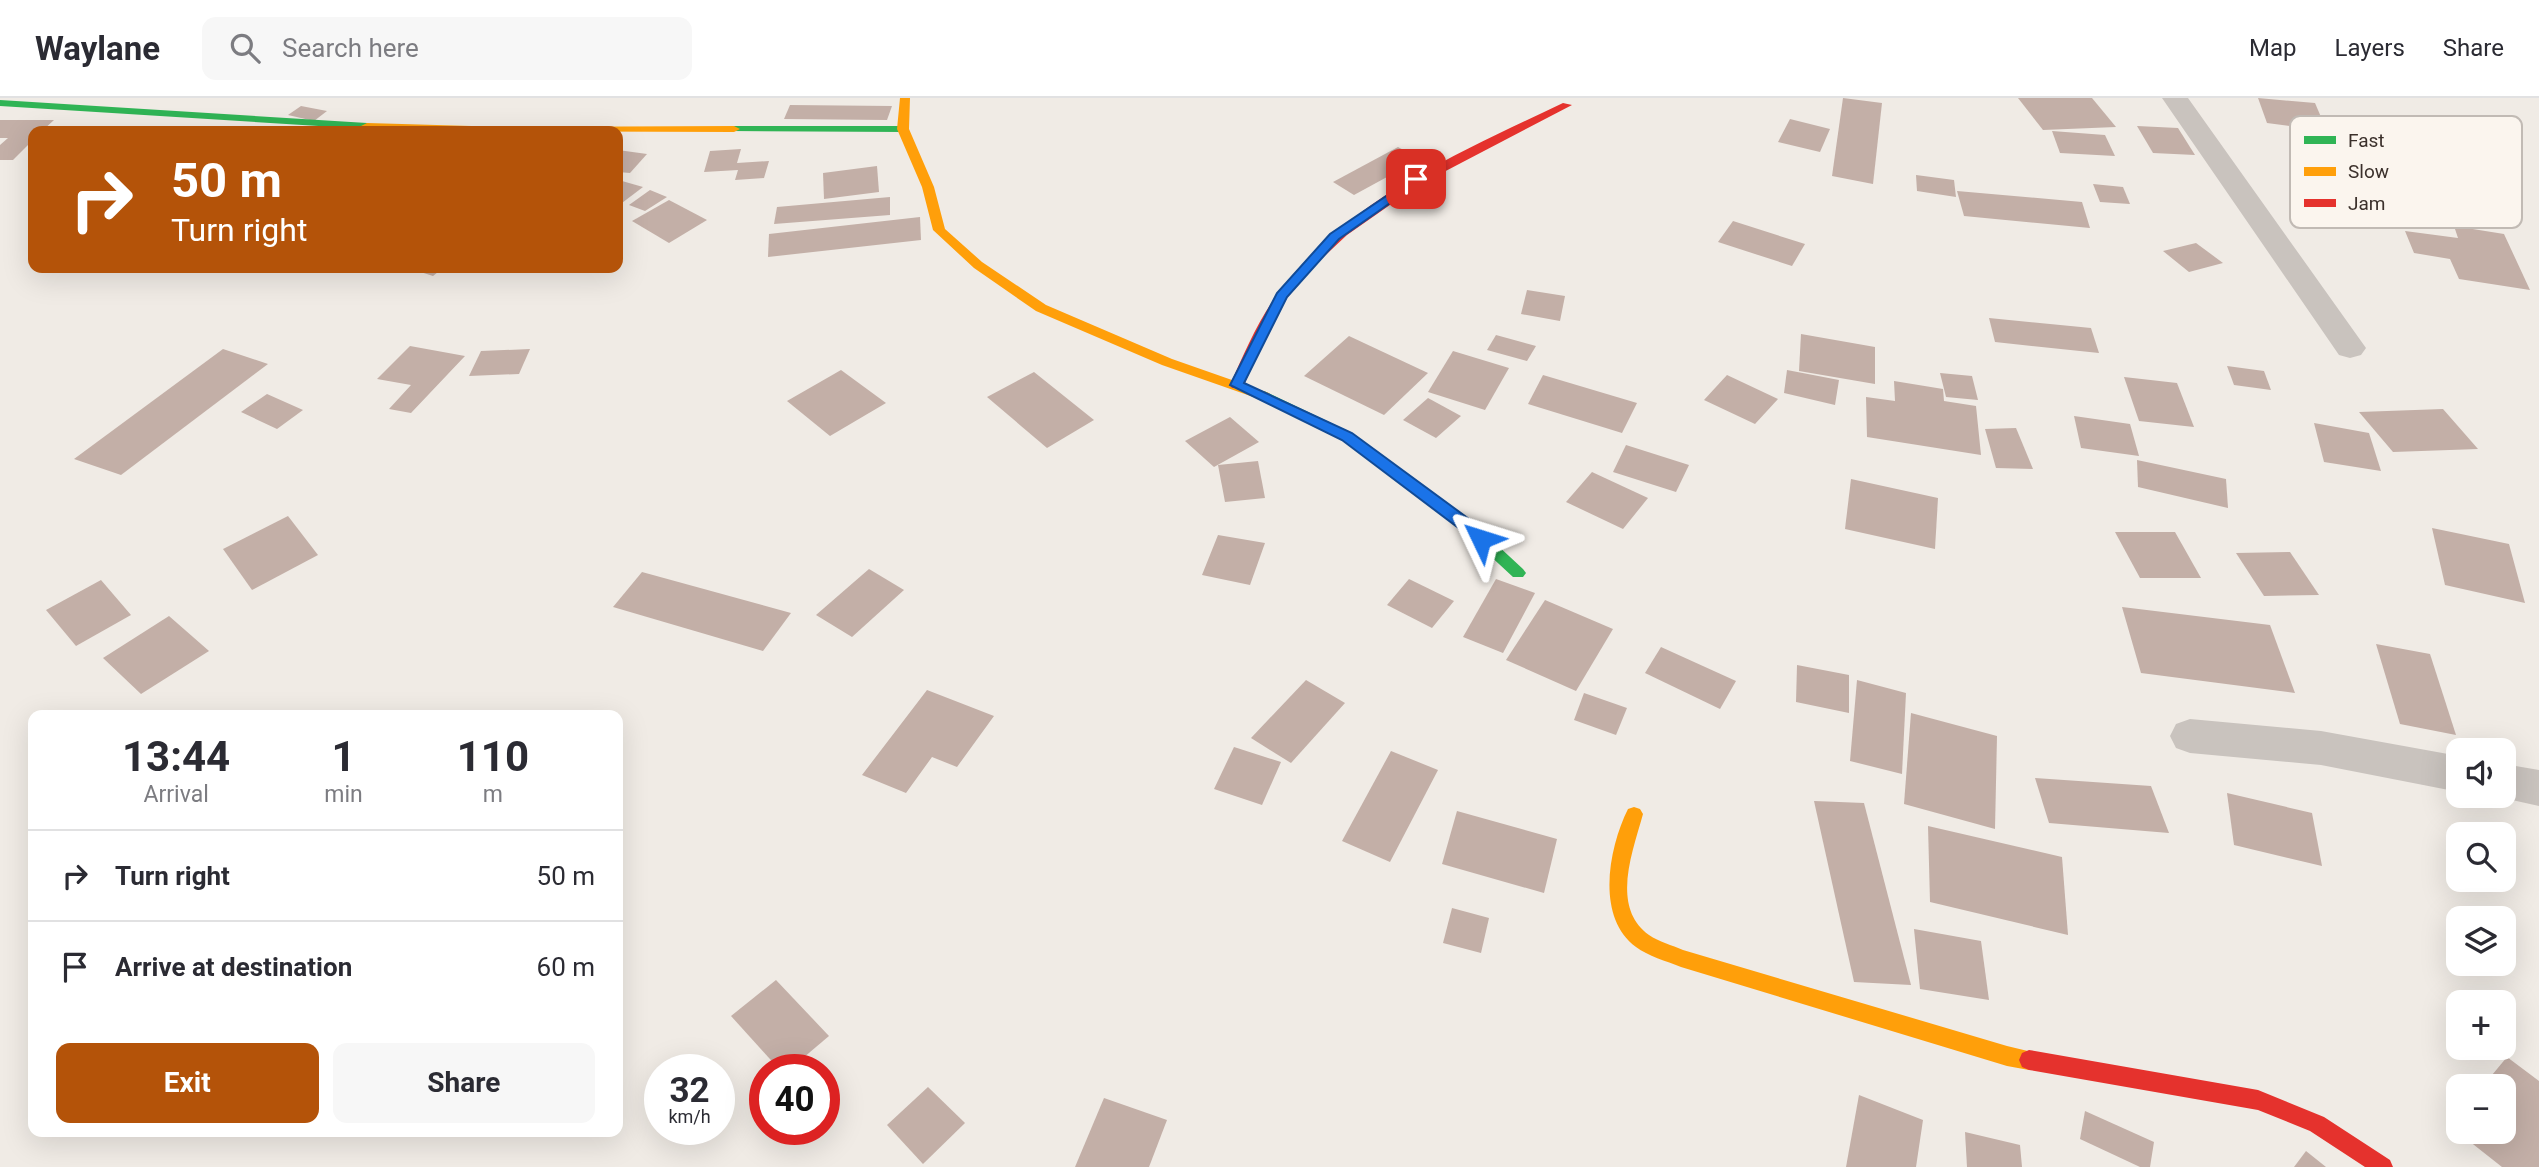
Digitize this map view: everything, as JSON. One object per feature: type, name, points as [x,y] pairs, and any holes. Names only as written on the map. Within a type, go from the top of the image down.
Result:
[{"type":"street","points":[[905,98],[903,129],[928,187],[939,230],[978,264],[1041,308],[1167,362],[1237,385],[1347,436],[1463,522],[1518,573]]},
{"type":"street","points":[[2175,98],[2350,348]]},
{"type":"street","points":[[0,103],[378,126]]},
{"type":"street","points":[[1237,385],[1282,296],[1334,237],[1416,179],[1567,104]]},
{"type":"street","points":[[623,130],[903,129]]},
{"type":"street","points":[[2190,736],[2321,748],[2446,772]]},
{"type":"street","points":[[2516,784],[2539,789]]},
{"type":"street","points":[[1634,814],[1616,896],[1618,911],[1637,937],[1681,958],[2007,1056],[2258,1100],[2318,1124],[2383,1167]]},
{"type":"building","points":[[1843,98],[1882,103],[1873,184],[1832,176]]},
{"type":"building","points":[[2018,98],[2092,98],[2116,127],[2043,130]]},
{"type":"building","points":[[2258,98],[2315,103],[2321,116],[2290,116],[2290,126],[2267,123]]},
{"type":"building","points":[[790,105],[892,106],[887,120],[784,119]]},
{"type":"building","points":[[301,106],[327,111],[314,121],[288,115]]},
{"type":"building","points":[[1790,119],[1830,129],[1820,152],[1778,142]]},
{"type":"building","points":[[0,120],[54,120],[47,126],[28,126],[28,145],[13,160],[0,160],[0,145],[8,138],[0,138]]},
{"type":"building","points":[[2137,126],[2178,128],[2195,155],[2153,153]]},
{"type":"building","points":[[2052,131],[2105,135],[2115,156],[2060,153]]},
{"type":"building","points":[[1398,147],[1420,159],[1354,195],[1333,182]]},
{"type":"building","points":[[741,149],[737,163],[769,161],[764,178],[735,180],[738,170],[704,172],[710,151]]},
{"type":"building","points":[[623,151],[647,154],[630,173],[623,172]]},
{"type":"building","points":[[877,166],[879,192],[824,199],[823,173]]},
{"type":"building","points":[[1916,175],[1954,180],[1956,197],[1917,191]]},
{"type":"building","points":[[623,181],[643,187],[623,202]]},
{"type":"building","points":[[2093,184],[2123,187],[2130,204],[2100,202]]},
{"type":"building","points":[[650,190],[667,197],[645,211],[629,205]]},
{"type":"building","points":[[1957,191],[2082,202],[2090,228],[1964,216]]},
{"type":"building","points":[[890,197],[890,215],[774,224],[777,207]]},
{"type":"building","points":[[669,200],[707,220],[669,243],[632,221]]},
{"type":"building","points":[[920,217],[921,240],[768,257],[769,234]]},
{"type":"building","points":[[1733,221],[1805,244],[1792,266],[1718,242]]},
{"type":"building","points":[[2455,228],[2504,234],[2530,290],[2459,279],[2450,259],[2414,253],[2405,231],[2458,238]]},
{"type":"building","points":[[2196,243],[2223,263],[2189,272],[2163,251]]},
{"type":"building","points":[[1527,290],[1565,296],[1560,321],[1521,314]]},
{"type":"building","points":[[1989,318],[2091,328],[2099,353],[1995,342]]},
{"type":"building","points":[[1801,334],[1875,347],[1875,384],[1799,371]]},
{"type":"building","points":[[1496,335],[1536,346],[1527,361],[1487,350]]},
{"type":"building","points":[[1349,336],[1428,373],[1384,415],[1304,376]]},
{"type":"building","points":[[410,346],[465,356],[411,413],[389,409],[411,385],[377,379]]},
{"type":"building","points":[[223,349],[268,364],[121,475],[74,459]]},
{"type":"building","points":[[530,349],[519,374],[469,376],[481,351]]},
{"type":"building","points":[[1453,351],[1509,368],[1485,410],[1428,392]]},
{"type":"building","points":[[2227,366],[2264,371],[2271,390],[2234,385]]},
{"type":"building","points":[[841,370],[886,403],[830,436],[787,401]]},
{"type":"building","points":[[1787,370],[1839,380],[1835,405],[1784,393]]},
{"type":"building","points":[[1034,372],[1094,420],[1047,448],[987,397]]},
{"type":"building","points":[[1940,373],[1972,376],[1978,400],[1946,397]]},
{"type":"building","points":[[1543,375],[1637,403],[1622,433],[1528,404]]},
{"type":"building","points":[[1727,375],[1778,399],[1755,424],[1704,400]]},
{"type":"building","points":[[2124,377],[2177,383],[2194,427],[2139,421]]},
{"type":"building","points":[[1894,381],[1943,389],[1944,401],[1976,406],[1981,455],[1867,437],[1866,397],[1895,401]]},
{"type":"building","points":[[267,394],[303,410],[277,429],[241,412]]},
{"type":"building","points":[[1428,398],[1461,416],[1436,438],[1403,420]]},
{"type":"building","points":[[2443,409],[2478,449],[2393,452],[2359,412]]},
{"type":"building","points":[[2074,416],[2130,424],[2139,456],[2081,448]]},
{"type":"building","points":[[1230,417],[1259,442],[1214,467],[1185,441]]},
{"type":"building","points":[[2314,423],[2369,433],[2381,471],[2324,462]]},
{"type":"building","points":[[2016,428],[2033,469],[1996,468],[1985,429]]},
{"type":"building","points":[[1626,445],[1689,465],[1676,492],[1613,472]]},
{"type":"building","points":[[2137,460],[2226,479],[2228,508],[2138,487]]},
{"type":"building","points":[[1258,461],[1265,498],[1225,502],[1218,465]]},
{"type":"building","points":[[1592,472],[1648,498],[1623,529],[1566,502]]},
{"type":"building","points":[[1851,479],[1938,498],[1935,549],[1845,529]]},
{"type":"building","points":[[288,516],[318,555],[252,590],[223,549]]},
{"type":"building","points":[[2432,528],[2509,544],[2525,603],[2445,585]]},
{"type":"building","points":[[2115,532],[2175,532],[2201,578],[2140,578]]},
{"type":"building","points":[[1218,535],[1265,543],[1250,585],[1202,575]]},
{"type":"building","points":[[2290,552],[2319,595],[2264,596],[2236,553]]},
{"type":"building","points":[[869,569],[904,590],[852,637],[816,615]]},
{"type":"building","points":[[642,572],[791,613],[763,651],[613,607]]},
{"type":"building","points":[[1409,579],[1454,601],[1432,628],[1387,605]]},
{"type":"building","points":[[1496,579],[1535,593],[1503,653],[1463,637]]},
{"type":"building","points":[[101,580],[131,615],[76,646],[46,610]]},
{"type":"building","points":[[1545,600],[1613,629],[1576,691],[1506,660]]},
{"type":"building","points":[[2122,607],[2270,625],[2295,693],[2141,673]]},
{"type":"building","points":[[169,616],[209,651],[141,694],[103,658]]},
{"type":"building","points":[[2376,644],[2430,654],[2456,735],[2400,724]]},
{"type":"building","points":[[1661,647],[1736,681],[1720,709],[1645,673]]},
{"type":"building","points":[[1797,665],[1849,675],[1849,713],[1796,702]]},
{"type":"building","points":[[1306,680],[1345,703],[1291,763],[1251,738]]},
{"type":"building","points":[[1857,680],[1906,693],[1902,774],[1850,761]]},
{"type":"building","points":[[927,690],[994,716],[957,767],[932,757],[906,793],[862,775]]},
{"type":"building","points":[[1584,693],[1627,708],[1616,735],[1574,720]]},
{"type":"building","points":[[1911,713],[1997,736],[1995,829],[1904,804]]},
{"type":"building","points":[[1234,747],[1281,762],[1262,805],[1214,789]]},
{"type":"building","points":[[1391,751],[1438,770],[1390,862],[1342,841]]},
{"type":"building","points":[[2035,778],[2151,786],[2169,833],[2049,823]]},
{"type":"building","points":[[2227,793],[2312,813],[2322,866],[2234,845]]},
{"type":"building","points":[[1814,801],[1864,803],[1911,985],[1854,982]]},
{"type":"building","points":[[1457,811],[1557,839],[1544,893],[1442,864]]},
{"type":"building","points":[[1928,826],[2062,857],[2068,935],[1930,902]]},
{"type":"building","points":[[1452,908],[1489,918],[1481,953],[1443,943]]},
{"type":"building","points":[[1914,929],[1981,941],[1989,1000],[1920,989]]},
{"type":"building","points":[[776,980],[829,1036],[808,1054],[765,1054],[731,1016]]},
{"type":"building","points":[[2504,1060],[2511,1060],[2539,1081],[2539,1167],[2502,1167],[2473,1144],[2516,1144],[2516,1074],[2493,1074]]},
{"type":"building","points":[[928,1087],[965,1123],[923,1164],[887,1125]]},
{"type":"building","points":[[1859,1095],[1923,1120],[1916,1167],[1846,1167]]},
{"type":"building","points":[[1104,1098],[1167,1120],[1149,1167],[1075,1167]]},
{"type":"building","points":[[2085,1111],[2154,1142],[2150,1167],[2140,1167],[2080,1139]]},
{"type":"building","points":[[1965,1132],[2020,1145],[2022,1167],[1967,1167]]},
{"type":"building","points":[[2306,1151],[2326,1167],[2294,1167]]},
{"type":"traffic: fast","points":[[0,103],[367,126]]},
{"type":"traffic: fast","points":[[734,129],[903,129]]},
{"type":"traffic: fast","points":[[1264,396],[1347,436],[1463,522],[1518,573]]},
{"type":"traffic: slow","points":[[905,98],[903,129],[928,187],[939,230],[978,265],[1041,308],[1167,362],[1264,396]]},
{"type":"traffic: slow","points":[[623,129],[734,129]]},
{"type":"traffic: slow","points":[[1634,814],[1621,863],[1618,898],[1621,914],[1629,928],[1641,940],[1681,958],[2007,1056],[2029,1060]]},
{"type":"traffic: jam","points":[[1237,385],[1276,305],[1311,262],[1342,233],[1376,207],[1450,162],[1567,105]]},
{"type":"traffic: jam","points":[[2029,1060],[2258,1100],[2317,1124],[2383,1167]]},
{"type":"route","points":[[1416,179],[1334,237],[1282,296],[1237,385],[1347,436],[1463,522],[1481,539]]}]
